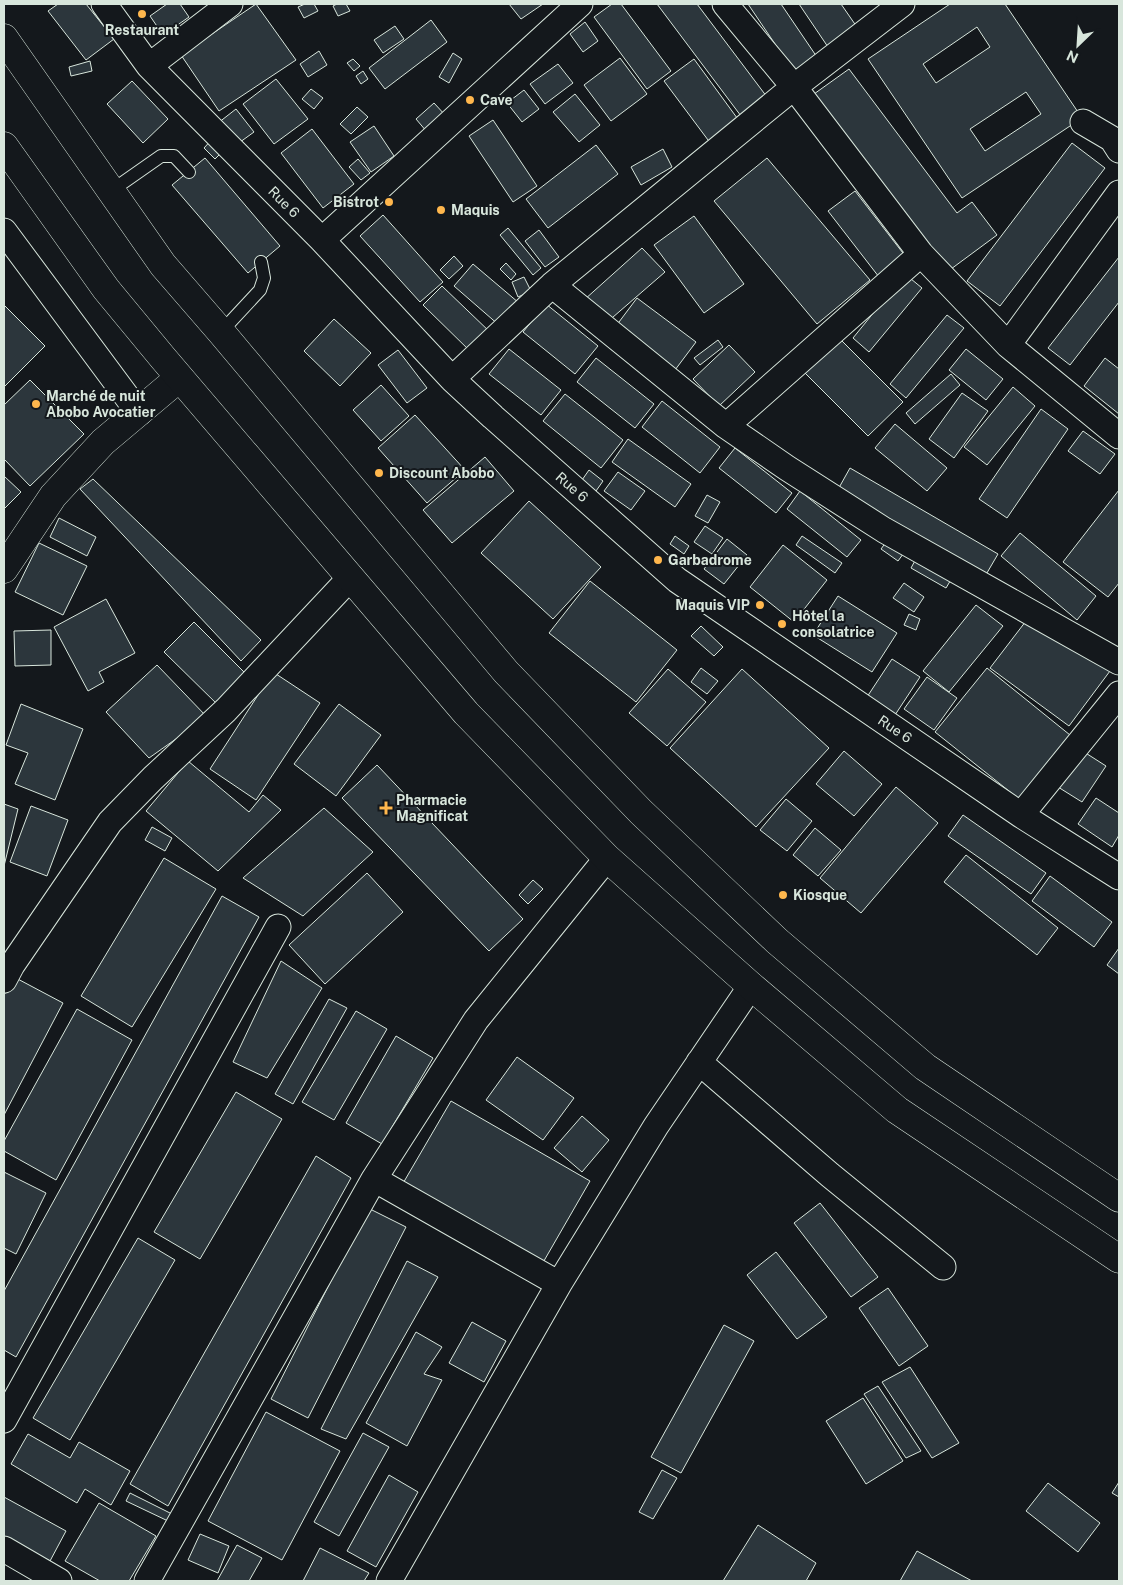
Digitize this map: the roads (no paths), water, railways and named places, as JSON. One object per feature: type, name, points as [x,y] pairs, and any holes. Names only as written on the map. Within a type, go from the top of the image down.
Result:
[{"type":"main road","points":[[4,38],[163,265],[506,672],[641,812],[777,941],[925,1067],[1119,1198]]},
{"type":"main road","points":[[4,146],[106,289],[179,378],[466,713],[607,858],[751,986],[897,1110],[1119,1259]]},
{"type":"main road","points":[[4,569],[53,496],[103,442],[179,378]]},
{"type":"street","name":"Rue 6","points":[[104,4],[149,66],[322,240],[452,379],[689,590],[1021,815],[1119,877]]},
{"type":"street","points":[[149,66],[230,4]]},
{"type":"street","points":[[322,240],[580,4]]},
{"type":"street","points":[[725,4],[794,87],[921,254],[1008,344],[1119,436]]},
{"type":"street","points":[[452,379],[552,285],[794,87],[902,4]]},
{"type":"street","points":[[1083,122],[1112,140],[1119,150]]},
{"type":"street","points":[[1008,344],[1119,193]]},
{"type":"street","points":[[7,243],[139,413]]},
{"type":"street","points":[[726,426],[921,254]]},
{"type":"street","points":[[552,285],[726,426],[787,468],[884,530],[1119,662]]},
{"type":"street","points":[[4,980],[12,965],[110,822],[153,778],[226,710],[350,578]]},
{"type":"street","points":[[1021,815],[1119,694]]},
{"type":"street","points":[[147,1581],[374,1179],[476,1020],[607,858]]},
{"type":"street","points":[[4,1420],[278,927]]},
{"type":"street","points":[[388,1581],[559,1284],[656,1126],[751,986]]},
{"type":"street","points":[[699,1062],[830,1175],[942,1267]]},
{"type":"street","points":[[374,1179],[559,1284]]},
{"type":"street","points":[[4,1549],[58,1581]]},
{"type":"lane","points":[[111,191],[161,156],[174,156],[189,172]]},
{"type":"lane","points":[[221,332],[260,290],[264,278],[261,262]]},
{"type":"place","name":"Restaurant","points":[[142,14]]},
{"type":"place","name":"Cave","points":[[470,100]]},
{"type":"place","name":"Bistrot","points":[[389,202]]},
{"type":"place","name":"Maquis","points":[[441,210]]},
{"type":"place","name":"Marché de nuit Abobo Avocatier","points":[[36,404]]},
{"type":"place","name":"Discount Abobo","points":[[379,473]]},
{"type":"place","name":"Garbadrome","points":[[658,560]]},
{"type":"place","name":"Maquis VIP","points":[[760,605]]},
{"type":"place","name":"Hôtel la consolatrice","points":[[782,624]]},
{"type":"place","name":"Pharmacie Magnificat","points":[[386,808]]},
{"type":"place","name":"Kiosque","points":[[783,895]]}]
